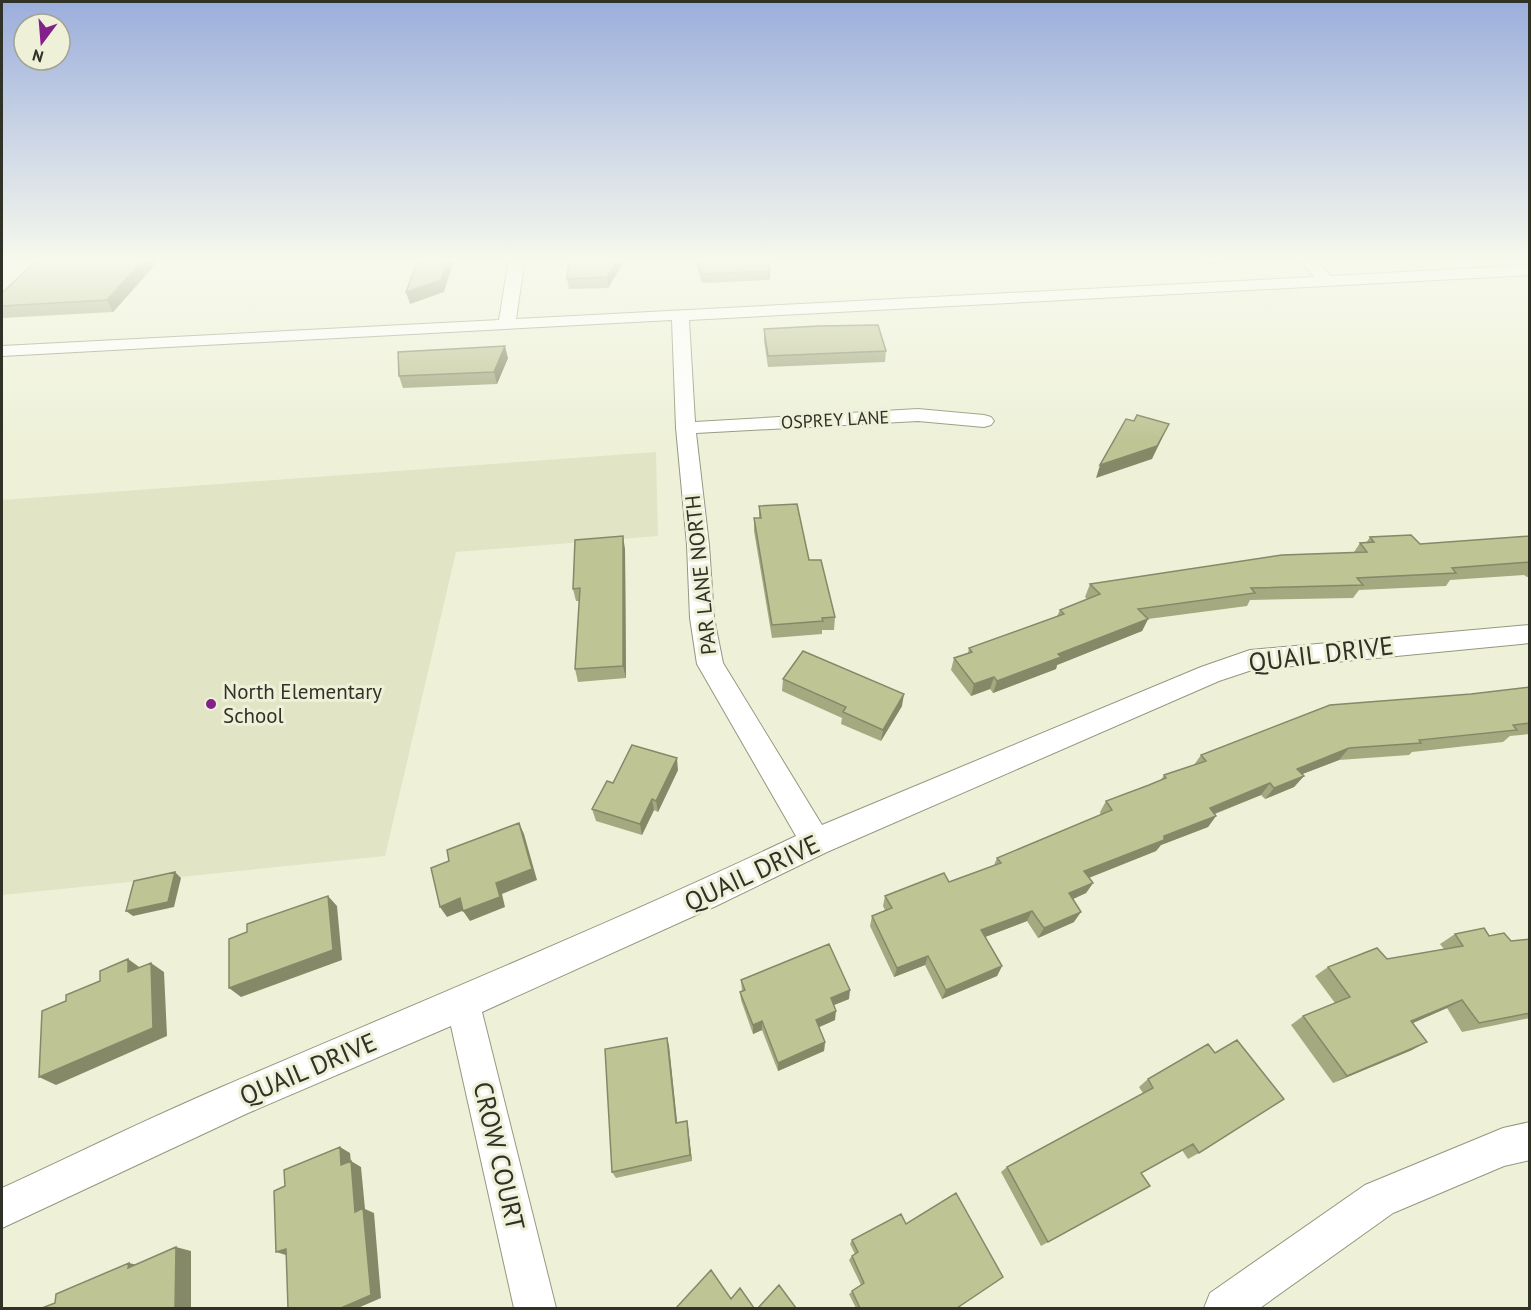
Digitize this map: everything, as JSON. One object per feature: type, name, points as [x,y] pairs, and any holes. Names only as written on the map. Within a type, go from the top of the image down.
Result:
[{"type":"street","points":[[507,324],[508,319]]},
{"type":"street","points":[[2,351],[591,319]]},
{"type":"street","name":"PAR LANE NORTH","points":[[680,319],[686,428],[702,618],[710,664],[816,842]]},
{"type":"street","name":"OSPREY LANE","points":[[686,428],[918,415],[984,421]]},
{"type":"street","name":"QUAIL DRIVE","points":[[2,1208],[235,1100],[463,1004],[705,896],[816,842],[1210,674],[1250,660],[1436,640],[1530,634]]},
{"type":"street","name":"CROW COURT","points":[[463,1004],[535,1308]]},
{"type":"street","points":[[1225,1308],[1379,1199],[1503,1147],[1530,1141]]},
{"type":"shaded area","name":"North Elementary School","points":[[656,452],[658,536],[456,552],[385,856],[2,895],[2,500]]},
{"type":"building","points":[[878,325],[886,351],[768,356],[764,329]]},
{"type":"building","points":[[505,346],[494,372],[399,376],[398,352]]},
{"type":"building","points":[[1137,415],[1169,424],[1157,446],[1100,465],[1126,419],[1134,421]]},
{"type":"building","points":[[797,504],[809,560],[821,560],[835,617],[822,618],[823,621],[772,625],[754,518],[761,518],[759,506]]},
{"type":"building","points":[[1411,535],[1420,544],[1530,536],[1530,562],[1452,568],[1456,573],[1357,578],[1363,585],[1251,588],[1255,593],[1138,609],[1148,619],[1058,654],[1061,657],[997,681],[994,677],[974,684],[954,658],[972,652],[969,648],[1064,614],[1060,610],[1100,594],[1090,584],[1282,555],[1367,552],[1360,543],[1374,542],[1370,537]]},
{"type":"building","points":[[623,536],[623,666],[575,669],[580,588],[573,589],[575,540]]},
{"type":"building","points":[[803,651],[904,694],[883,730],[843,712],[846,707],[783,679]]},
{"type":"building","points":[[1530,687],[1530,723],[1513,725],[1517,730],[1419,740],[1421,743],[1349,748],[1297,769],[1304,776],[1274,788],[1270,783],[1210,808],[1216,816],[1164,836],[1164,840],[1084,871],[1093,883],[1069,893],[1081,912],[1044,928],[1032,911],[981,930],[1002,966],[946,990],[928,956],[897,968],[872,916],[892,908],[885,896],[944,873],[949,882],[1001,863],[997,858],[1112,810],[1106,801],[1166,778],[1164,775],[1206,761],[1201,755],[1330,705]]},
{"type":"building","points":[[632,745],[677,758],[656,801],[652,799],[640,824],[592,809],[607,781],[613,783]]},
{"type":"building","points":[[519,823],[532,869],[496,883],[500,897],[463,911],[460,898],[440,907],[431,868],[449,861],[447,850]]},
{"type":"building","points":[[175,872],[168,902],[126,911],[134,881]]},
{"type":"building","points":[[328,896],[333,950],[229,988],[229,939],[247,932],[247,924]]},
{"type":"building","points":[[1484,928],[1489,936],[1504,933],[1511,941],[1530,939],[1530,1013],[1479,1023],[1462,1000],[1411,1021],[1427,1042],[1347,1076],[1303,1016],[1350,997],[1328,967],[1377,948],[1387,959],[1463,946],[1455,934]]},
{"type":"building","points":[[829,944],[850,990],[831,998],[836,1011],[816,1020],[825,1042],[778,1063],[762,1021],[753,1025],[740,992],[745,990],[741,980]]},
{"type":"building","points":[[128,959],[128,972],[151,963],[153,1028],[39,1077],[42,1011],[66,1001],[66,995],[100,981],[100,971]]},
{"type":"building","points":[[667,1038],[676,1123],[687,1121],[690,1155],[612,1172],[605,1049]]},
{"type":"building","points":[[1237,1040],[1284,1099],[1199,1153],[1193,1144],[1141,1173],[1150,1186],[1048,1242],[1007,1167],[1153,1088],[1148,1079],[1208,1044],[1215,1053]]},
{"type":"building","points":[[340,1147],[341,1165],[351,1161],[355,1212],[363,1208],[371,1295],[341,1308],[288,1308],[286,1249],[276,1252],[274,1191],[285,1186],[284,1170]]},
{"type":"building","points":[[956,1193],[1003,1277],[957,1308],[860,1308],[852,1291],[864,1283],[852,1256],[858,1252],[852,1240],[901,1214],[906,1224]]},
{"type":"building","points":[[176,1247],[175,1308],[42,1308],[55,1303],[56,1294],[129,1263],[128,1268]]},
{"type":"building","points":[[711,1270],[731,1299],[740,1288],[754,1308],[676,1308]]},
{"type":"building","points":[[779,1285],[796,1308],[758,1308]]},
{"type":"place","name":"North Elementary School","points":[[211,704]]}]
